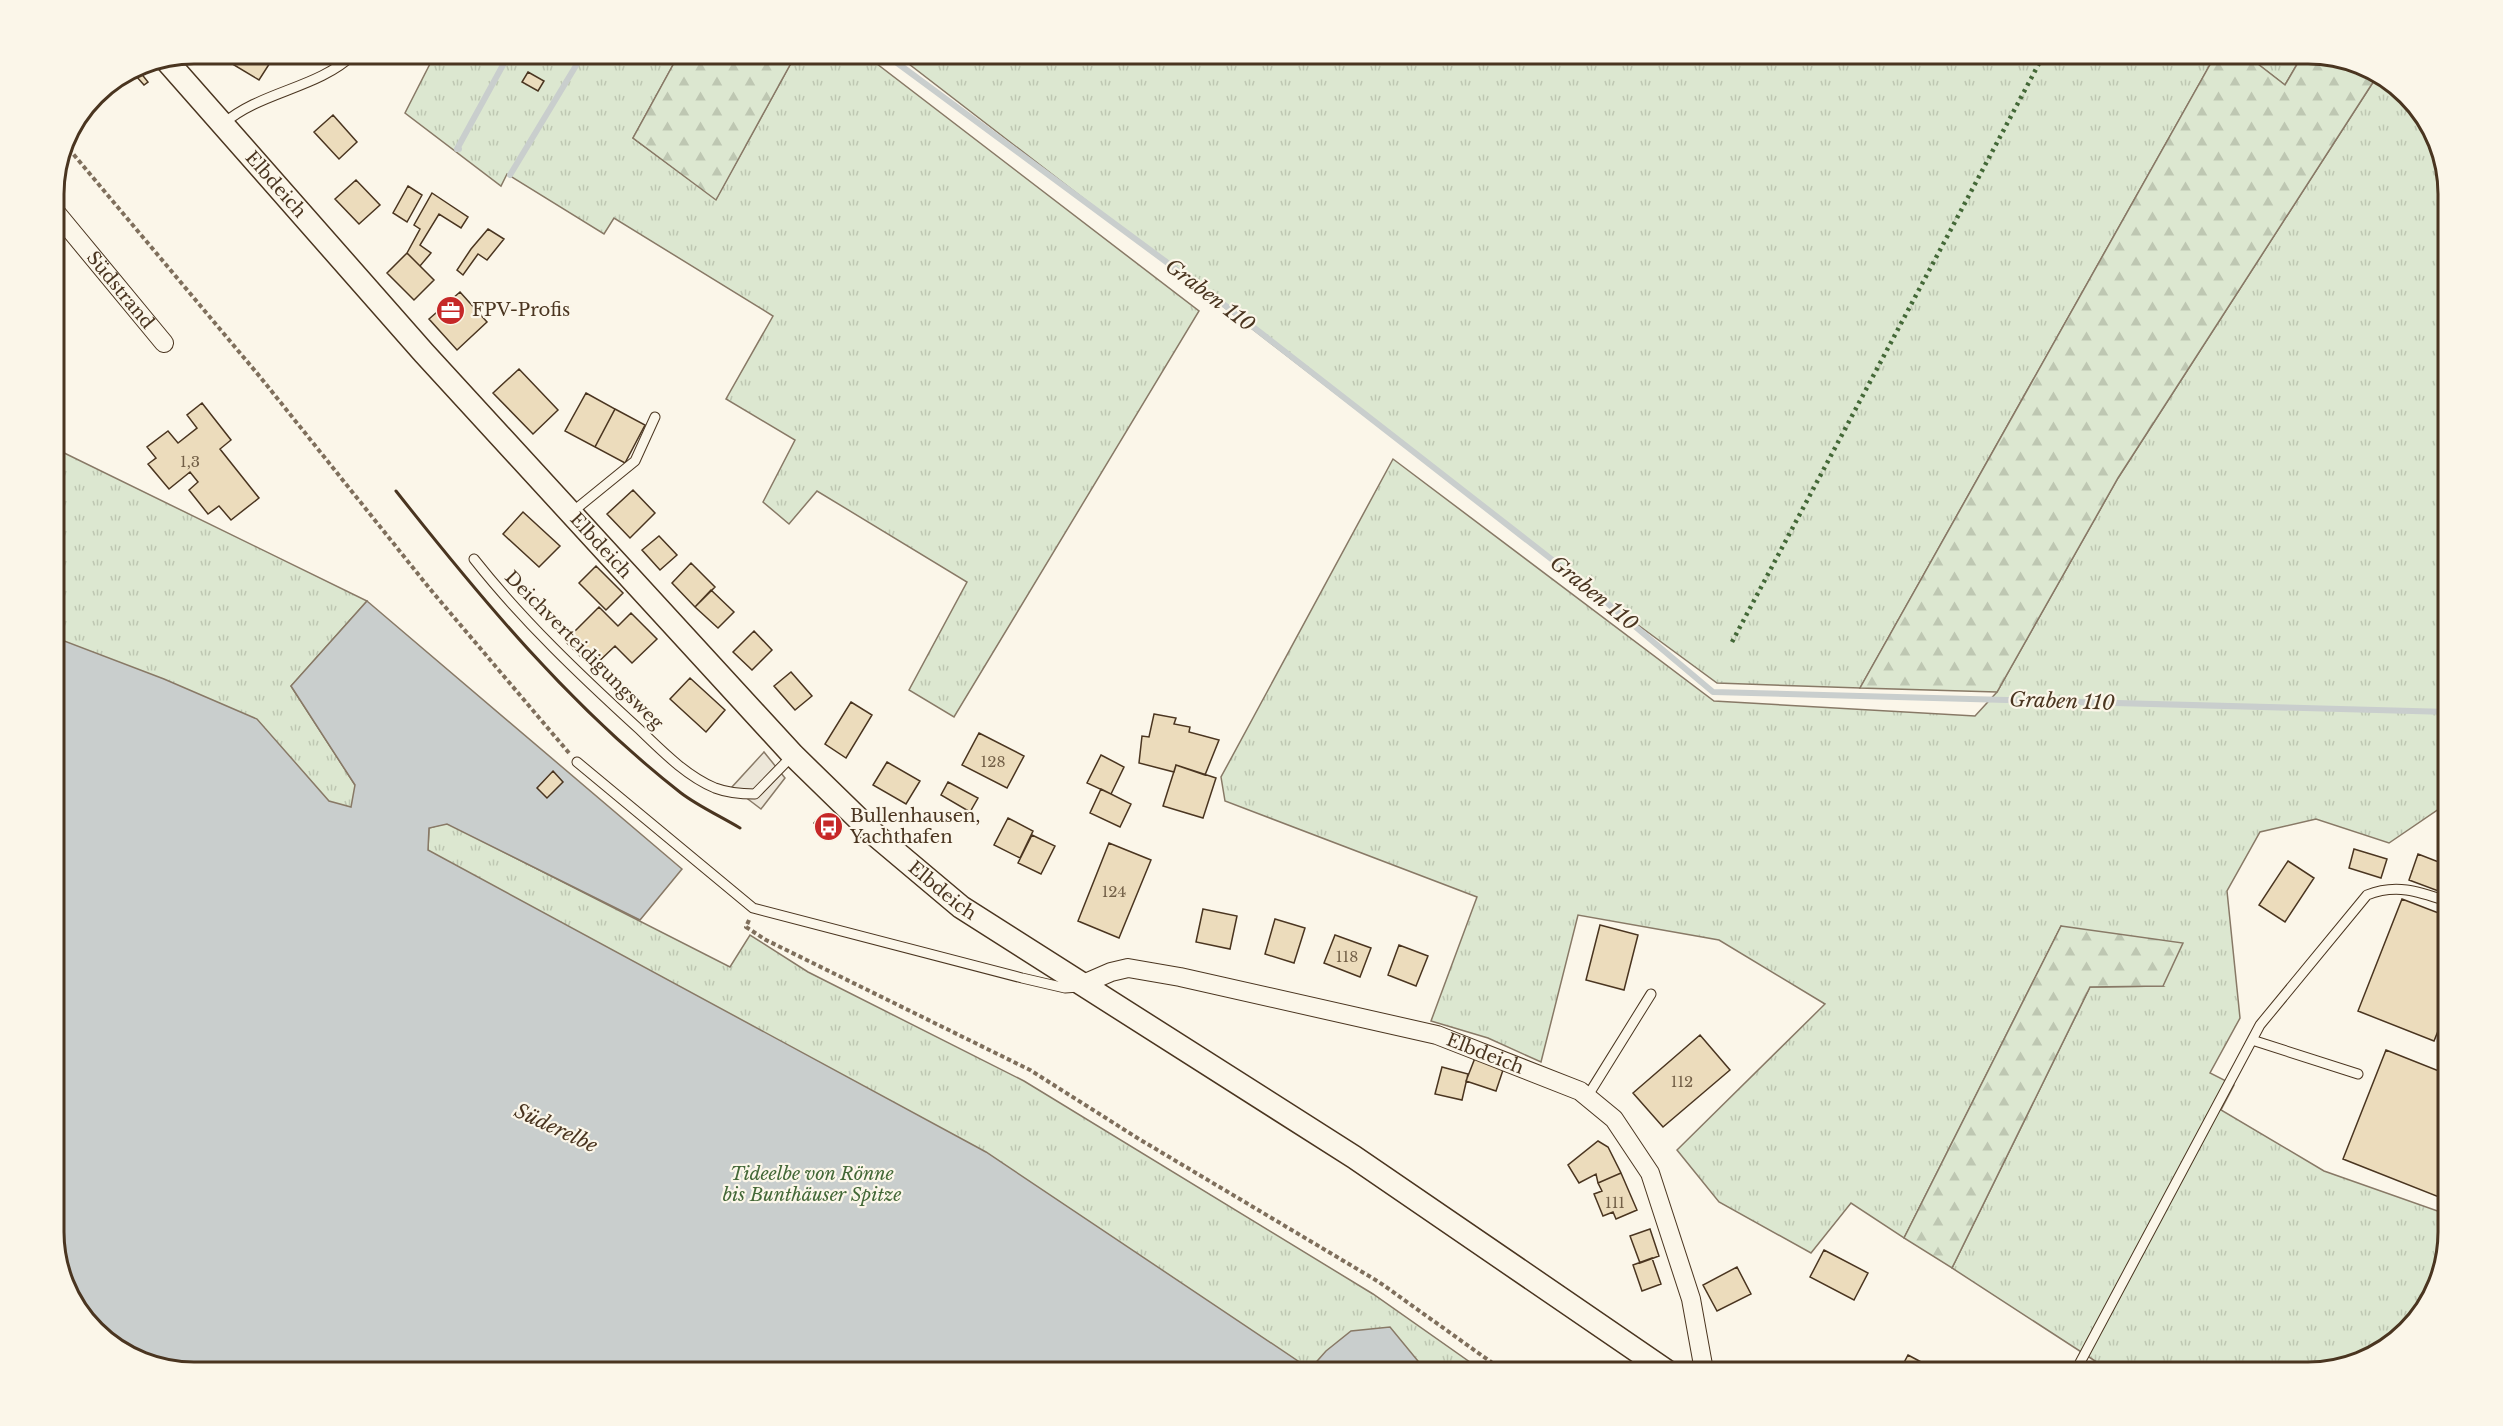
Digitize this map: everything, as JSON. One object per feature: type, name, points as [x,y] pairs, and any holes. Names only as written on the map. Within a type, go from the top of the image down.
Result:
[{"type":"street","name":"Elbdeich","points":[[172,67],[424,353],[794,756],[873,833],[961,907],[1081,986],[1354,1157],[1653,1362]]},
{"type":"street","name":"Südstrand","points":[[65,223],[164,343]]},
{"type":"street","name":"Elbdeich","points":[[1081,986],[1111,972],[1128,968],[1192,980],[1437,1035],[1580,1091],[1614,1119],[1650,1173],[1691,1299],[1700,1362]]},
{"type":"lane","points":[[223,124],[245,108],[342,65]]},
{"type":"lane","points":[[571,513],[635,460],[654,417]]},
{"type":"lane","name":"Deichverteidigungsweg","points":[[474,559],[519,612],[597,691],[693,775],[714,788],[735,794],[755,794],[794,756]]},
{"type":"lane","points":[[577,762],[753,908],[1065,988],[1081,986]]},
{"type":"lane","points":[[2080,1362],[2260,1025],[2367,896],[2394,888],[2411,889],[2438,898]]},
{"type":"lane","points":[[1587,1097],[1651,994]]},
{"type":"lane","points":[[2252,1040],[2358,1074]]},
{"type":"path","points":[[72,152],[261,378],[437,598],[577,762]]},
{"type":"path","points":[[753,908],[747,927],[766,940],[1030,1070],[1139,1139],[1379,1282],[1491,1362]]},
{"type":"green space","points":[[2210,64],[1860,688],[1717,683],[1600,597],[910,65]]},
{"type":"green space","points":[[2210,64],[2258,64],[2285,85],[2297,64],[2342,69],[2373,82],[2118,478],[1997,692],[1860,688]]},
{"type":"green space","points":[[2258,64],[2297,64],[2285,85]]},
{"type":"green space","points":[[429,65],[673,65],[633,138],[716,199],[790,65],[878,65],[1199,311],[954,717],[909,690],[967,582],[817,491],[789,524],[763,502],[795,440],[726,399],[773,316],[614,218],[604,234],[507,174],[501,186],[405,113]]},
{"type":"green space","points":[[673,65],[790,65],[716,200],[633,138]]},
{"type":"green space","points":[[2373,82],[2381,86],[2417,122],[2432,153],[2438,186],[2438,810],[2389,843],[2316,819],[2260,832],[2227,891],[2240,1018],[2210,1073],[2234,1085],[2221,1110],[2324,1171],[2438,1211],[2437,1249],[2434,1265],[2421,1297],[2401,1324],[2388,1335],[2358,1352],[2309,1362],[2097,1362],[1952,1268],[2090,987],[2163,986],[2061,926],[1904,1238],[1851,1203],[1811,1253],[1719,1202],[1677,1150],[1825,1004],[1719,940],[1578,915],[1541,1062],[1488,1038],[1431,1021],[1477,897],[1225,801],[1221,777],[1393,459],[1714,701],[1975,716],[1997,692],[2118,478]]},
{"type":"green space","name":"Tideelbe von Rönne bis Bunthäuser Spitze","points":[[65,453],[367,601],[291,686],[355,785],[428,849],[429,828],[447,823],[730,967],[750,935],[808,972],[1024,1081],[1373,1294],[1470,1362],[739,1362],[65,1067]]},
{"type":"green space","points":[[2061,926],[2183,943],[2163,986],[2090,987],[1952,1268],[1904,1238]]},
{"type":"shaded area","points":[[764,752],[785,778],[761,809],[732,787]]},
{"type":"water","name":"Tideelbe von Rönne bis Bunthäuser Spitze","points":[[367,601],[682,869],[640,920],[447,824],[429,828],[428,850],[986,1152],[1300,1362],[194,1362],[161,1357],[145,1352],[122,1340],[86,1304],[71,1273],[65,1240],[65,641],[164,679],[257,719],[329,801],[351,807],[355,785],[291,686]]},
{"type":"water","name":"Tideelbe von Rönne bis Bunthäuser Spitze","points":[[1390,1327],[1419,1362],[1316,1362],[1351,1331]]},
{"type":"building","points":[[234,65],[269,65],[259,80]]},
{"type":"building","points":[[528,72],[544,81],[538,91],[522,82]]},
{"type":"building","points":[[143,75],[148,82],[144,85],[138,78]]},
{"type":"building","points":[[333,115],[357,142],[339,159],[314,132]]},
{"type":"building","points":[[356,180],[380,205],[359,224],[335,199]]},
{"type":"building","points":[[408,186],[422,195],[407,222],[393,213]]},
{"type":"building","points":[[432,193],[468,217],[461,228],[439,214],[420,245],[431,253],[420,266],[407,253],[420,229],[414,225]]},
{"type":"building","points":[[488,229],[504,239],[487,260],[478,254],[463,275],[457,270]]},
{"type":"building","points":[[407,253],[434,280],[414,300],[387,273]]},
{"type":"building","points":[[460,292],[487,322],[457,350],[429,319]]},
{"type":"building","points":[[519,369],[558,410],[533,434],[493,393]]},
{"type":"building","points":[[586,393],[615,409],[595,447],[565,431]]},
{"type":"building","points":[[202,403],[231,440],[220,449],[259,498],[231,520],[219,506],[208,514],[189,490],[198,482],[190,472],[169,489],[148,464],[156,458],[147,447],[168,431],[178,443],[197,428],[187,415]]},
{"type":"building","points":[[615,409],[645,425],[625,463],[595,447]]},
{"type":"building","points":[[633,490],[655,513],[630,538],[607,514]]},
{"type":"building","points":[[523,512],[560,546],[539,567],[503,534]]},
{"type":"building","points":[[659,536],[677,555],[660,570],[642,550]]},
{"type":"building","points":[[691,563],[715,587],[695,607],[672,583]]},
{"type":"building","points":[[596,566],[623,593],[606,610],[579,583]]},
{"type":"building","points":[[711,590],[734,612],[718,628],[695,607]]},
{"type":"building","points":[[599,607],[618,626],[631,613],[657,639],[632,663],[615,646],[592,668],[565,641]]},
{"type":"building","points":[[754,631],[772,650],[752,670],[733,652]]},
{"type":"building","points":[[791,672],[812,696],[795,710],[774,686]]},
{"type":"building","points":[[690,678],[725,710],[706,732],[670,699]]},
{"type":"building","points":[[851,702],[872,715],[846,758],[825,744]]},
{"type":"building","points":[[1154,714],[1176,718],[1174,724],[1190,727],[1189,732],[1219,740],[1205,775],[1176,765],[1174,772],[1139,763],[1142,736],[1149,737]]},
{"type":"building","points":[[979,733],[1024,756],[1007,788],[962,765]]},
{"type":"building","points":[[1101,755],[1124,767],[1111,794],[1087,783]]},
{"type":"building","points":[[887,762],[920,781],[906,804],[873,785]]},
{"type":"building","points":[[1176,765],[1216,778],[1203,818],[1163,806]]},
{"type":"building","points":[[553,771],[563,782],[547,798],[537,788]]},
{"type":"building","points":[[948,782],[978,798],[970,812],[941,795]]},
{"type":"building","points":[[1101,789],[1131,804],[1120,827],[1090,813]]},
{"type":"building","points":[[818,818],[827,825],[824,829],[814,823]]},
{"type":"building","points":[[1008,818],[1033,831],[1020,858],[994,845]]},
{"type":"building","points":[[1032,835],[1055,846],[1041,874],[1018,863]]},
{"type":"building","points":[[1109,843],[1151,860],[1119,938],[1078,921]]},
{"type":"building","points":[[2354,849],[2387,859],[2381,878],[2349,868]]},
{"type":"building","points":[[2418,854],[2438,862],[2438,891],[2409,880]]},
{"type":"building","points":[[2288,861],[2314,878],[2285,922],[2259,905]]},
{"type":"building","points":[[2402,899],[2438,913],[2438,1031],[2434,1041],[2358,1011]]},
{"type":"building","points":[[1203,909],[1237,916],[1230,949],[1196,942]]},
{"type":"building","points":[[1275,919],[1305,928],[1294,963],[1265,954]]},
{"type":"building","points":[[1600,925],[1638,935],[1624,990],[1586,980]]},
{"type":"building","points":[[1335,935],[1371,948],[1360,977],[1324,963]]},
{"type":"building","points":[[1399,945],[1428,956],[1416,986],[1388,975]]},
{"type":"building","points":[[1700,1035],[1730,1070],[1663,1127],[1633,1093]]},
{"type":"building","points":[[2386,1050],[2438,1071],[2438,1197],[2343,1159]]},
{"type":"building","points":[[1475,1058],[1504,1067],[1496,1091],[1466,1081]]},
{"type":"building","points":[[1442,1067],[1468,1074],[1462,1100],[1435,1094]]},
{"type":"building","points":[[1598,1141],[1608,1147],[1621,1173],[1598,1183],[1596,1174],[1579,1183],[1568,1165]]},
{"type":"building","points":[[1621,1173],[1637,1210],[1616,1219],[1613,1212],[1603,1216],[1594,1194],[1602,1191],[1598,1183]]},
{"type":"building","points":[[1650,1229],[1659,1256],[1640,1263],[1630,1236]]},
{"type":"building","points":[[1824,1250],[1868,1273],[1854,1300],[1810,1277]]},
{"type":"building","points":[[1652,1258],[1661,1284],[1642,1291],[1633,1265]]},
{"type":"building","points":[[1737,1267],[1751,1294],[1717,1311],[1703,1285]]},
{"type":"building","points":[[1908,1355],[1921,1362],[1904,1362]]},
{"type":"waterway","points":[[459,149],[457,149],[503,65]]},
{"type":"waterway","points":[[510,175],[576,65]]},
{"type":"waterway","name":"Graben 110","points":[[899,65],[1234,312],[1600,597],[1713,692],[2438,712]]},
{"type":"hedge","points":[[1732,642],[2039,64]]},
{"type":"wall","points":[[396,491],[495,612],[602,725],[681,793],[740,828]]},
{"type":"place","name":"FPV-Profis","points":[[451,310]]},
{"type":"place","name":"Bullenhausen, Yachthafen","points":[[829,826]]},
{"type":"water label","name":"Süderelbe","points":[[556,1128]]}]
